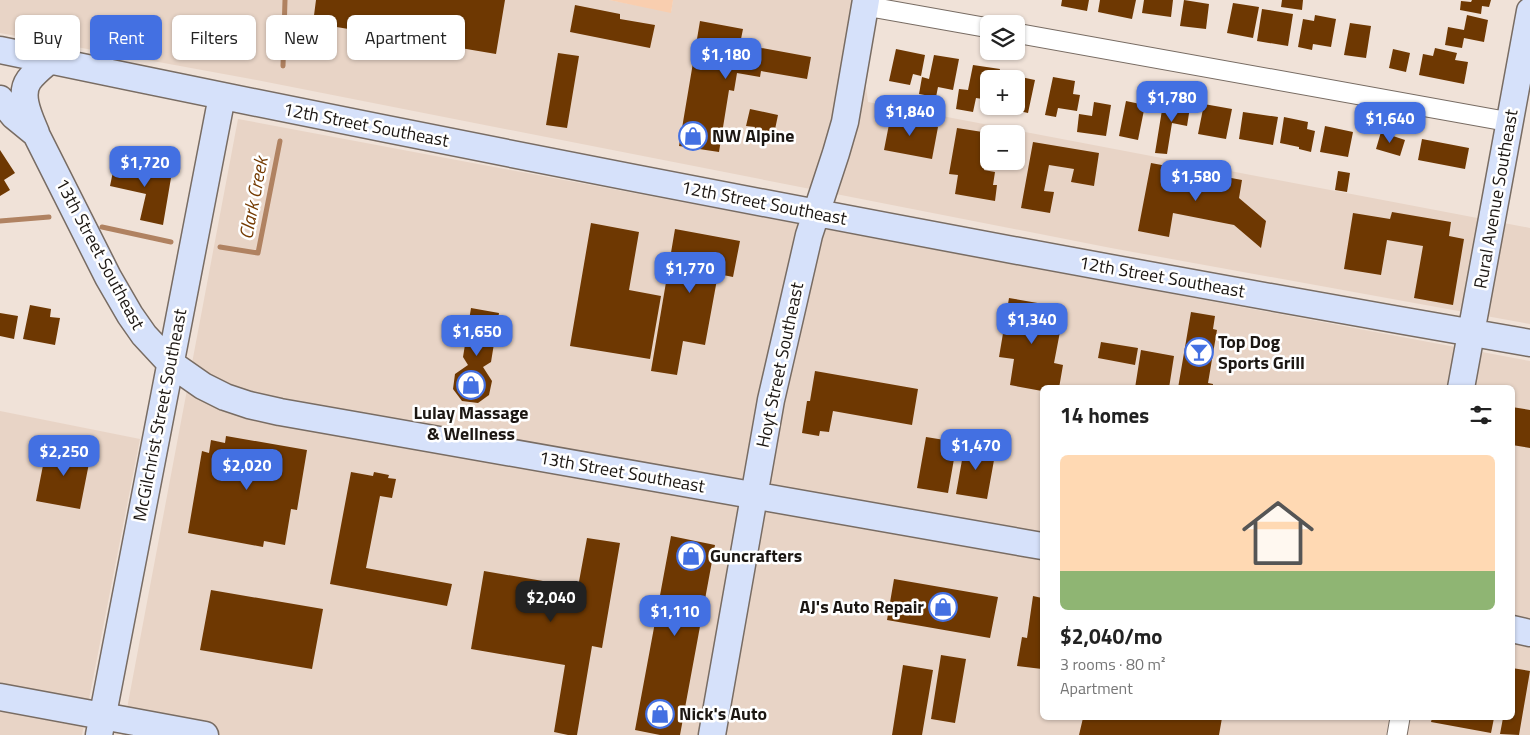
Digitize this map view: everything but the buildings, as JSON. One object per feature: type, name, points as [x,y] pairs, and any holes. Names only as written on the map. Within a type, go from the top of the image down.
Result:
[{"type":"main road","name":"Hoyt Street Southeast","points":[[712,735],[773,391],[792,302],[815,214],[836,153],[844,122],[865,3]]},
{"type":"main road","name":"Rural Avenue Southeast","points":[[1462,385],[1530,11]]},
{"type":"main road","name":"12th Street Southeast","points":[[0,50],[15,53]]},
{"type":"main road","name":"12th Street Southeast","points":[[50,60],[815,214],[1530,343]]},
{"type":"main road","points":[[36,134],[24,98],[28,80],[50,60]]},
{"type":"main road","name":"McGilchrist Street Southeast","points":[[101,726],[222,96]]},
{"type":"main road","name":"13th Street Southeast","points":[[0,99],[14,116],[36,134],[108,277],[144,336],[170,363],[203,386],[225,397],[264,409],[1040,546]]},
{"type":"main road","points":[[1515,630],[1530,633]]},
{"type":"main road","points":[[0,697],[101,726],[204,735]]},
{"type":"street","points":[[865,3],[980,26]]},
{"type":"street","points":[[1025,35],[1510,122]]},
{"type":"street","points":[[1397,735],[1400,720]]},
{"type":"shaded area","points":[[0,0],[609,0],[671,12],[673,0],[855,0],[868,102],[989,125],[980,125],[980,170],[1025,170],[1025,132],[1530,228],[1530,324],[1111,248],[147,60],[162,60],[162,15],[90,15],[90,49],[80,48],[80,15],[15,15],[15,36],[0,33]]},
{"type":"shaded area","points":[[609,0],[673,0],[671,13]]},
{"type":"shaded area","points":[[238,119],[1530,361],[1530,735],[122,735]]},
{"type":"shaded area","points":[[0,411],[140,439],[82,735],[0,735]]},
{"type":"waterway","name":"Clark Creek","points":[[283,66],[285,0]]},
{"type":"waterway","name":"Clark Creek","points":[[220,247],[258,253],[280,141]]},
{"type":"waterway","name":"Clark Creek","points":[[0,221],[49,217]]},
{"type":"waterway","name":"Clark Creek","points":[[102,227],[171,242]]},
{"type":"place","name":"NW Alpine","points":[[693,136]]},
{"type":"place","name":"Top Dog Sports Grill","points":[[1199,352]]},
{"type":"place","name":"Lulay Massage & Wellness","points":[[471,385]]},
{"type":"place","name":"Guncrafters","points":[[691,556]]},
{"type":"place","name":"AJ's Auto Repair","points":[[943,607]]},
{"type":"place","name":"Nick's Auto","points":[[660,714]]}]
